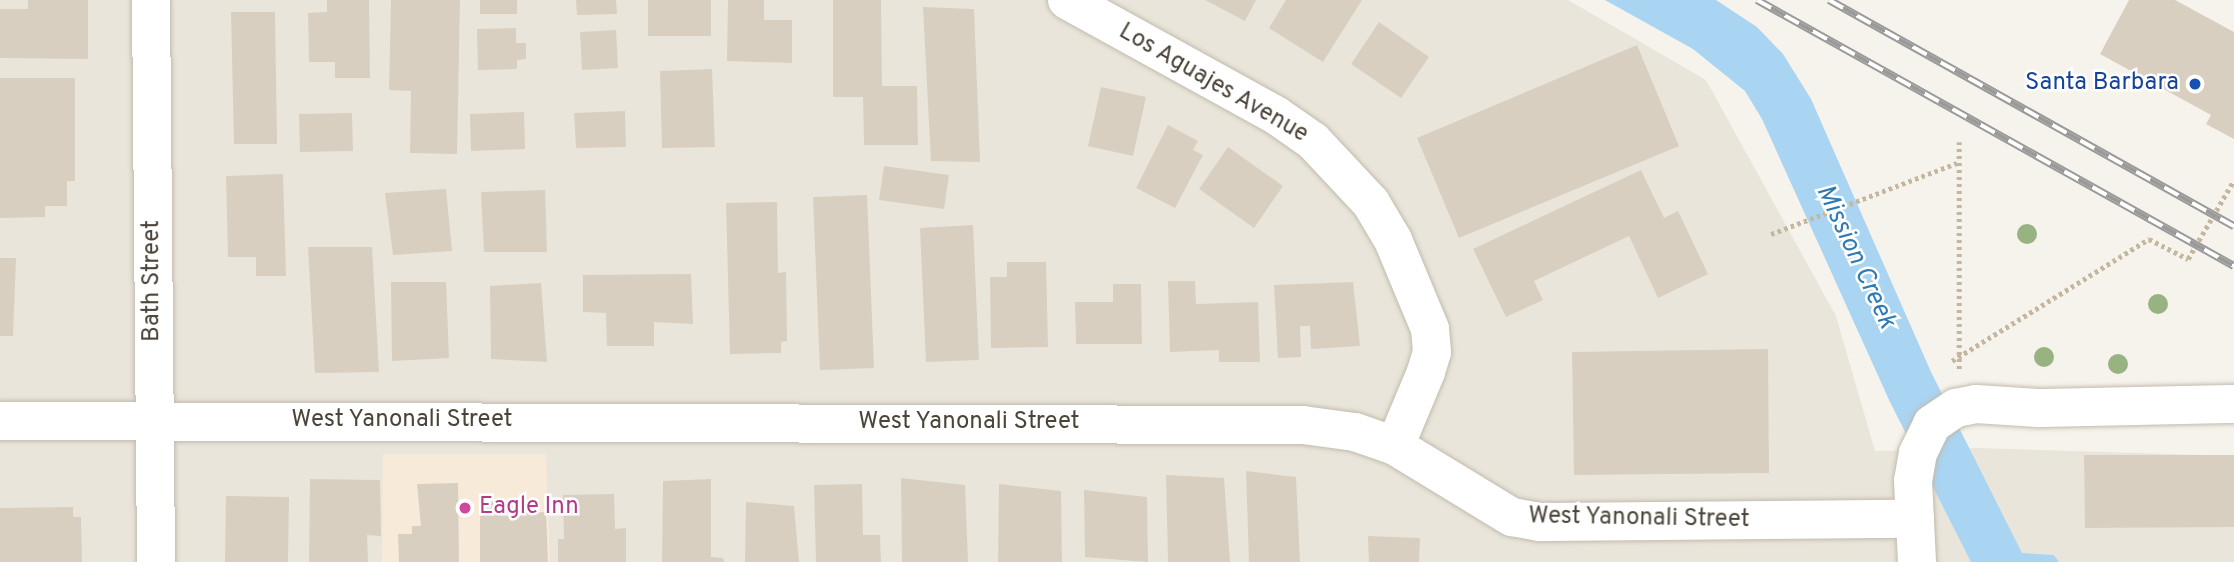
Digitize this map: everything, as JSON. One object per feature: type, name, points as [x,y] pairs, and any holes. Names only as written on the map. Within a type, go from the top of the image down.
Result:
[{"type":"street","name":"Bath Street","points":[[151,0],[156,562]]},
{"type":"street","name":"Los Aguajes Avenue","points":[[1067,0],[1278,117],[1313,141],[1371,203],[1393,240],[1430,329],[1432,352],[1395,446]]},
{"type":"street","points":[[1917,562],[1913,481],[1932,424],[1956,408],[1976,404],[2038,408],[2234,404]]},
{"type":"street","name":"West Yanonali Street","points":[[0,421],[1303,425],[1355,432],[1395,446],[1512,517],[1539,522],[1915,519]]},
{"type":"path","points":[[1956,408],[1959,359],[1959,142]]},
{"type":"path","points":[[1771,234],[1957,163]]},
{"type":"path","points":[[1952,361],[2149,239],[2188,260],[2234,180]]},
{"type":"shaded area","points":[[0,0],[1568,0],[1706,80],[1836,316],[1875,451],[1977,448],[2234,456],[2234,562],[0,562]]},
{"type":"shaded area","name":"Eagle Inn","points":[[383,454],[546,454],[550,562],[382,562]]},
{"type":"water","name":"Mission Creek","points":[[1605,0],[1716,0],[1757,27],[1783,54],[1811,99],[1931,372],[2022,553],[2054,555],[2059,562],[1971,562],[1890,402],[1762,119],[1745,91],[1693,49]]},
{"type":"building","points":[[28,0],[88,0],[88,59],[0,58],[0,9],[28,9]]},
{"type":"building","points":[[327,0],[369,0],[370,78],[335,78],[335,62],[309,62],[308,13],[327,12]]},
{"type":"building","points":[[391,0],[460,0],[457,154],[410,153],[411,91],[389,90]]},
{"type":"building","points":[[480,0],[517,0],[517,14],[480,14]]},
{"type":"building","points":[[576,0],[616,0],[617,14],[577,15]]},
{"type":"building","points":[[648,0],[711,0],[711,36],[648,36]]},
{"type":"building","points":[[728,0],[764,0],[764,20],[792,20],[792,63],[727,61]]},
{"type":"building","points":[[833,0],[881,0],[882,86],[917,86],[918,145],[864,145],[863,97],[833,97]]},
{"type":"building","points":[[1205,0],[1256,0],[1245,21]]},
{"type":"building","points":[[1286,0],[1362,0],[1323,62],[1269,28]]},
{"type":"building","name":"Santa Barbara","points":[[2129,0],[2175,0],[2234,32],[2234,139],[2206,124],[2211,115],[2100,54]]},
{"type":"building","points":[[923,7],[974,9],[980,162],[931,161]]},
{"type":"building","points":[[231,12],[275,12],[277,144],[234,144]]},
{"type":"building","points":[[1379,22],[1429,57],[1401,98],[1351,64]]},
{"type":"building","points":[[516,28],[516,43],[526,43],[526,59],[517,60],[517,69],[478,70],[477,29]]},
{"type":"building","points":[[616,30],[618,68],[582,70],[580,32]]},
{"type":"building","points":[[1637,45],[1679,146],[1459,238],[1417,138]]},
{"type":"building","points":[[712,69],[715,147],[662,148],[660,71]]},
{"type":"building","points":[[0,78],[75,78],[75,181],[67,181],[67,206],[45,206],[45,217],[0,218]]},
{"type":"building","points":[[1101,87],[1146,97],[1133,156],[1088,146]]},
{"type":"building","points":[[625,111],[626,147],[576,148],[574,113]]},
{"type":"building","points":[[524,112],[525,149],[471,151],[470,114]]},
{"type":"building","points":[[352,113],[353,151],[300,152],[299,114]]},
{"type":"building","points":[[1168,125],[1198,141],[1193,150],[1203,155],[1175,208],[1136,188]]},
{"type":"building","points":[[1228,147],[1283,186],[1254,228],[1199,189]]},
{"type":"building","points":[[884,166],[949,175],[944,209],[879,200]]},
{"type":"building","points":[[1641,170],[1664,218],[1678,211],[1708,274],[1658,298],[1629,236],[1534,281],[1543,300],[1506,317],[1473,249]]},
{"type":"building","points":[[283,174],[286,276],[256,276],[256,257],[228,257],[226,176]]},
{"type":"building","points":[[446,189],[452,251],[393,255],[385,193]]},
{"type":"building","points":[[545,190],[547,252],[484,252],[481,192]]},
{"type":"building","points":[[867,195],[874,368],[820,370],[813,197]]},
{"type":"building","points":[[777,202],[778,273],[786,272],[787,341],[781,342],[781,353],[730,354],[726,203]]},
{"type":"building","points":[[973,225],[979,360],[926,362],[920,228]]},
{"type":"building","points":[[308,247],[372,247],[379,372],[315,373]]},
{"type":"building","points":[[0,258],[16,258],[13,336],[0,336]]},
{"type":"building","points":[[1007,262],[1046,262],[1048,347],[991,348],[990,277],[1007,277]]},
{"type":"building","points":[[691,274],[693,324],[654,322],[654,346],[607,346],[606,313],[583,312],[583,275]]},
{"type":"building","points":[[1168,281],[1195,281],[1196,304],[1258,302],[1260,362],[1219,362],[1219,350],[1170,352]]},
{"type":"building","points":[[391,282],[446,282],[449,358],[392,361]]},
{"type":"building","points":[[1353,282],[1360,346],[1311,349],[1310,326],[1300,326],[1301,357],[1278,358],[1274,285]]},
{"type":"building","points":[[541,283],[547,362],[491,359],[490,286]]},
{"type":"building","points":[[1113,284],[1141,284],[1142,344],[1076,344],[1075,302],[1113,302]]},
{"type":"building","points":[[1768,349],[1769,473],[1574,475],[1572,352]]},
{"type":"building","points":[[2084,455],[2234,455],[2234,527],[2085,528]]},
{"type":"building","points":[[1246,471],[1296,477],[1300,562],[1249,562]]},
{"type":"building","points":[[1166,475],[1224,478],[1230,562],[1168,562]]},
{"type":"building","points":[[901,478],[965,485],[968,562],[902,562]]},
{"type":"building","points":[[310,479],[380,480],[381,536],[367,535],[368,562],[309,562]]},
{"type":"building","points":[[711,479],[711,557],[723,558],[724,562],[662,562],[663,481]]},
{"type":"building","points":[[458,483],[459,562],[399,562],[398,534],[412,534],[412,526],[421,526],[417,484]]},
{"type":"building","points":[[862,484],[863,535],[880,535],[881,562],[816,562],[814,485]]},
{"type":"building","points":[[999,484],[1061,491],[1062,562],[998,562]]},
{"type":"building","points":[[1084,490],[1147,497],[1148,562],[1085,557]]},
{"type":"building","points":[[614,494],[615,529],[626,528],[626,562],[558,562],[558,539],[564,539],[563,495]]},
{"type":"building","points":[[226,496],[289,497],[288,562],[225,562]]},
{"type":"building","points":[[480,501],[508,502],[507,514],[546,512],[548,562],[480,562]]},
{"type":"building","points":[[746,502],[794,506],[799,562],[745,562]]},
{"type":"building","points":[[73,507],[73,517],[81,517],[82,562],[0,562],[0,508]]},
{"type":"building","points":[[1368,536],[1420,538],[1419,562],[1369,562]]},
{"type":"railway","points":[[1757,0],[2234,266]]},
{"type":"railway","points":[[1829,0],[2234,226]]},
{"type":"place","name":"Santa Barbara","points":[[2195,84]]},
{"type":"place","name":"Eagle Inn","points":[[465,508]]}]
